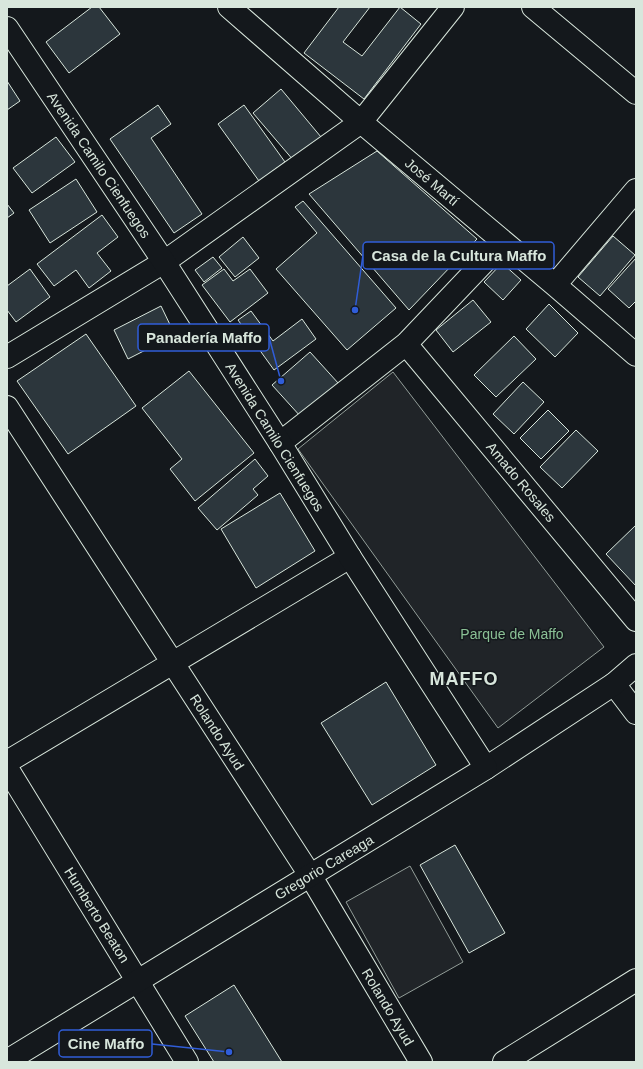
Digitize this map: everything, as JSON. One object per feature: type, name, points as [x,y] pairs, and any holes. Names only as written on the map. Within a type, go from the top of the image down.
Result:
[{"type":"street","name":"José Martí","points":[[229,7],[361,122],[636,355]]},
{"type":"street","points":[[7,357],[164,262],[361,122],[453,7]]},
{"type":"street","points":[[533,7],[636,93]]},
{"type":"street","name":"Avenida Camilo Cienfuegos","points":[[7,28],[164,262],[280,442],[350,557],[486,768]]},
{"type":"street","points":[[555,285],[636,190]]},
{"type":"street","points":[[280,442],[406,344],[503,242]]},
{"type":"street","name":"Amado Rosales","points":[[406,344],[636,620]]},
{"type":"street","name":"Rolando Ayud","points":[[7,407],[310,875],[421,1062]]},
{"type":"street","points":[[7,762],[350,557]]},
{"type":"street","name":"Gregorio Careaga","points":[[7,1061],[486,768],[614,684],[636,665]]},
{"type":"street","points":[[614,684],[636,713]]},
{"type":"street","name":"Humberto Beaton","points":[[7,768],[187,1062]]},
{"type":"street","points":[[504,1062],[636,980]]},
{"type":"green space","name":"Parque de Maffo","points":[[393,372],[604,647],[498,728],[298,449]]},
{"type":"green space","points":[[410,866],[463,962],[399,998],[346,902]]},
{"type":"building","points":[[92,7],[99,7],[120,34],[69,73],[46,42]]},
{"type":"building","points":[[339,7],[370,7],[343,42],[362,56],[400,7],[421,24],[364,99],[304,53]]},
{"type":"building","points":[[7,81],[20,101],[7,110]]},
{"type":"building","points":[[281,89],[321,137],[294,161],[253,113]]},
{"type":"building","points":[[158,105],[171,124],[151,138],[202,214],[174,233],[110,139]]},
{"type":"building","points":[[244,105],[285,162],[259,181],[218,124]]},
{"type":"building","points":[[56,137],[75,162],[32,193],[13,168]]},
{"type":"building","points":[[377,151],[477,239],[409,310],[309,194]]},
{"type":"building","points":[[76,179],[97,212],[50,243],[29,210]]},
{"type":"building","points":[[303,201],[396,308],[347,350],[276,269],[317,233],[295,207]]},
{"type":"building","points":[[7,204],[14,213],[7,218]]},
{"type":"building","points":[[102,215],[118,237],[97,253],[111,271],[89,288],[76,270],[54,286],[37,264]]},
{"type":"building","points":[[613,236],[635,255],[600,296],[578,277]]},
{"type":"building","points":[[243,237],[259,258],[235,277],[219,257]]},
{"type":"building","points":[[213,257],[222,268],[204,282],[195,270]]},
{"type":"building","points":[[636,258],[636,301],[629,308],[608,289]]},
{"type":"building","points":[[502,263],[521,280],[503,300],[484,282]]},
{"type":"building","points":[[30,269],[50,297],[16,322],[7,310],[7,286]]},
{"type":"building","points":[[224,269],[233,281],[250,269],[268,293],[230,322],[202,285]]},
{"type":"building","points":[[473,300],[491,322],[453,352],[436,330]]},
{"type":"building","points":[[549,304],[578,333],[555,357],[526,329]]},
{"type":"building","points":[[161,306],[175,335],[128,359],[114,330]]},
{"type":"building","points":[[251,311],[273,341],[302,319],[316,339],[274,370],[238,320]]},
{"type":"building","points":[[86,334],[136,406],[68,454],[17,381]]},
{"type":"building","points":[[514,336],[536,359],[496,397],[474,375]]},
{"type":"building","points":[[310,352],[339,384],[301,417],[272,385]]},
{"type":"building","points":[[189,371],[254,453],[195,501],[170,469],[182,459],[142,408]]},
{"type":"building","points":[[523,382],[544,402],[514,434],[493,414]]},
{"type":"building","points":[[548,410],[569,431],[541,459],[520,438]]},
{"type":"building","points":[[576,430],[598,451],[562,488],[540,467]]},
{"type":"building","points":[[255,459],[268,476],[253,489],[258,495],[217,530],[198,508]]},
{"type":"building","points":[[280,493],[315,551],[256,588],[221,529]]},
{"type":"building","points":[[636,525],[636,586],[606,554]]},
{"type":"building","points":[[386,682],[436,765],[372,805],[321,723]]},
{"type":"building","points":[[455,845],[505,933],[469,953],[420,865]]},
{"type":"building","points":[[234,985],[282,1062],[214,1062],[185,1016]]},
{"type":"place","name":"Casa de la Cultura Maffo","points":[[355,310]]},
{"type":"place","name":"Panadería Maffo","points":[[281,381]]},
{"type":"place","name":"Cine Maffo","points":[[229,1052]]},
{"type":"district","name":"MAFFO","points":[[464,679]]}]
